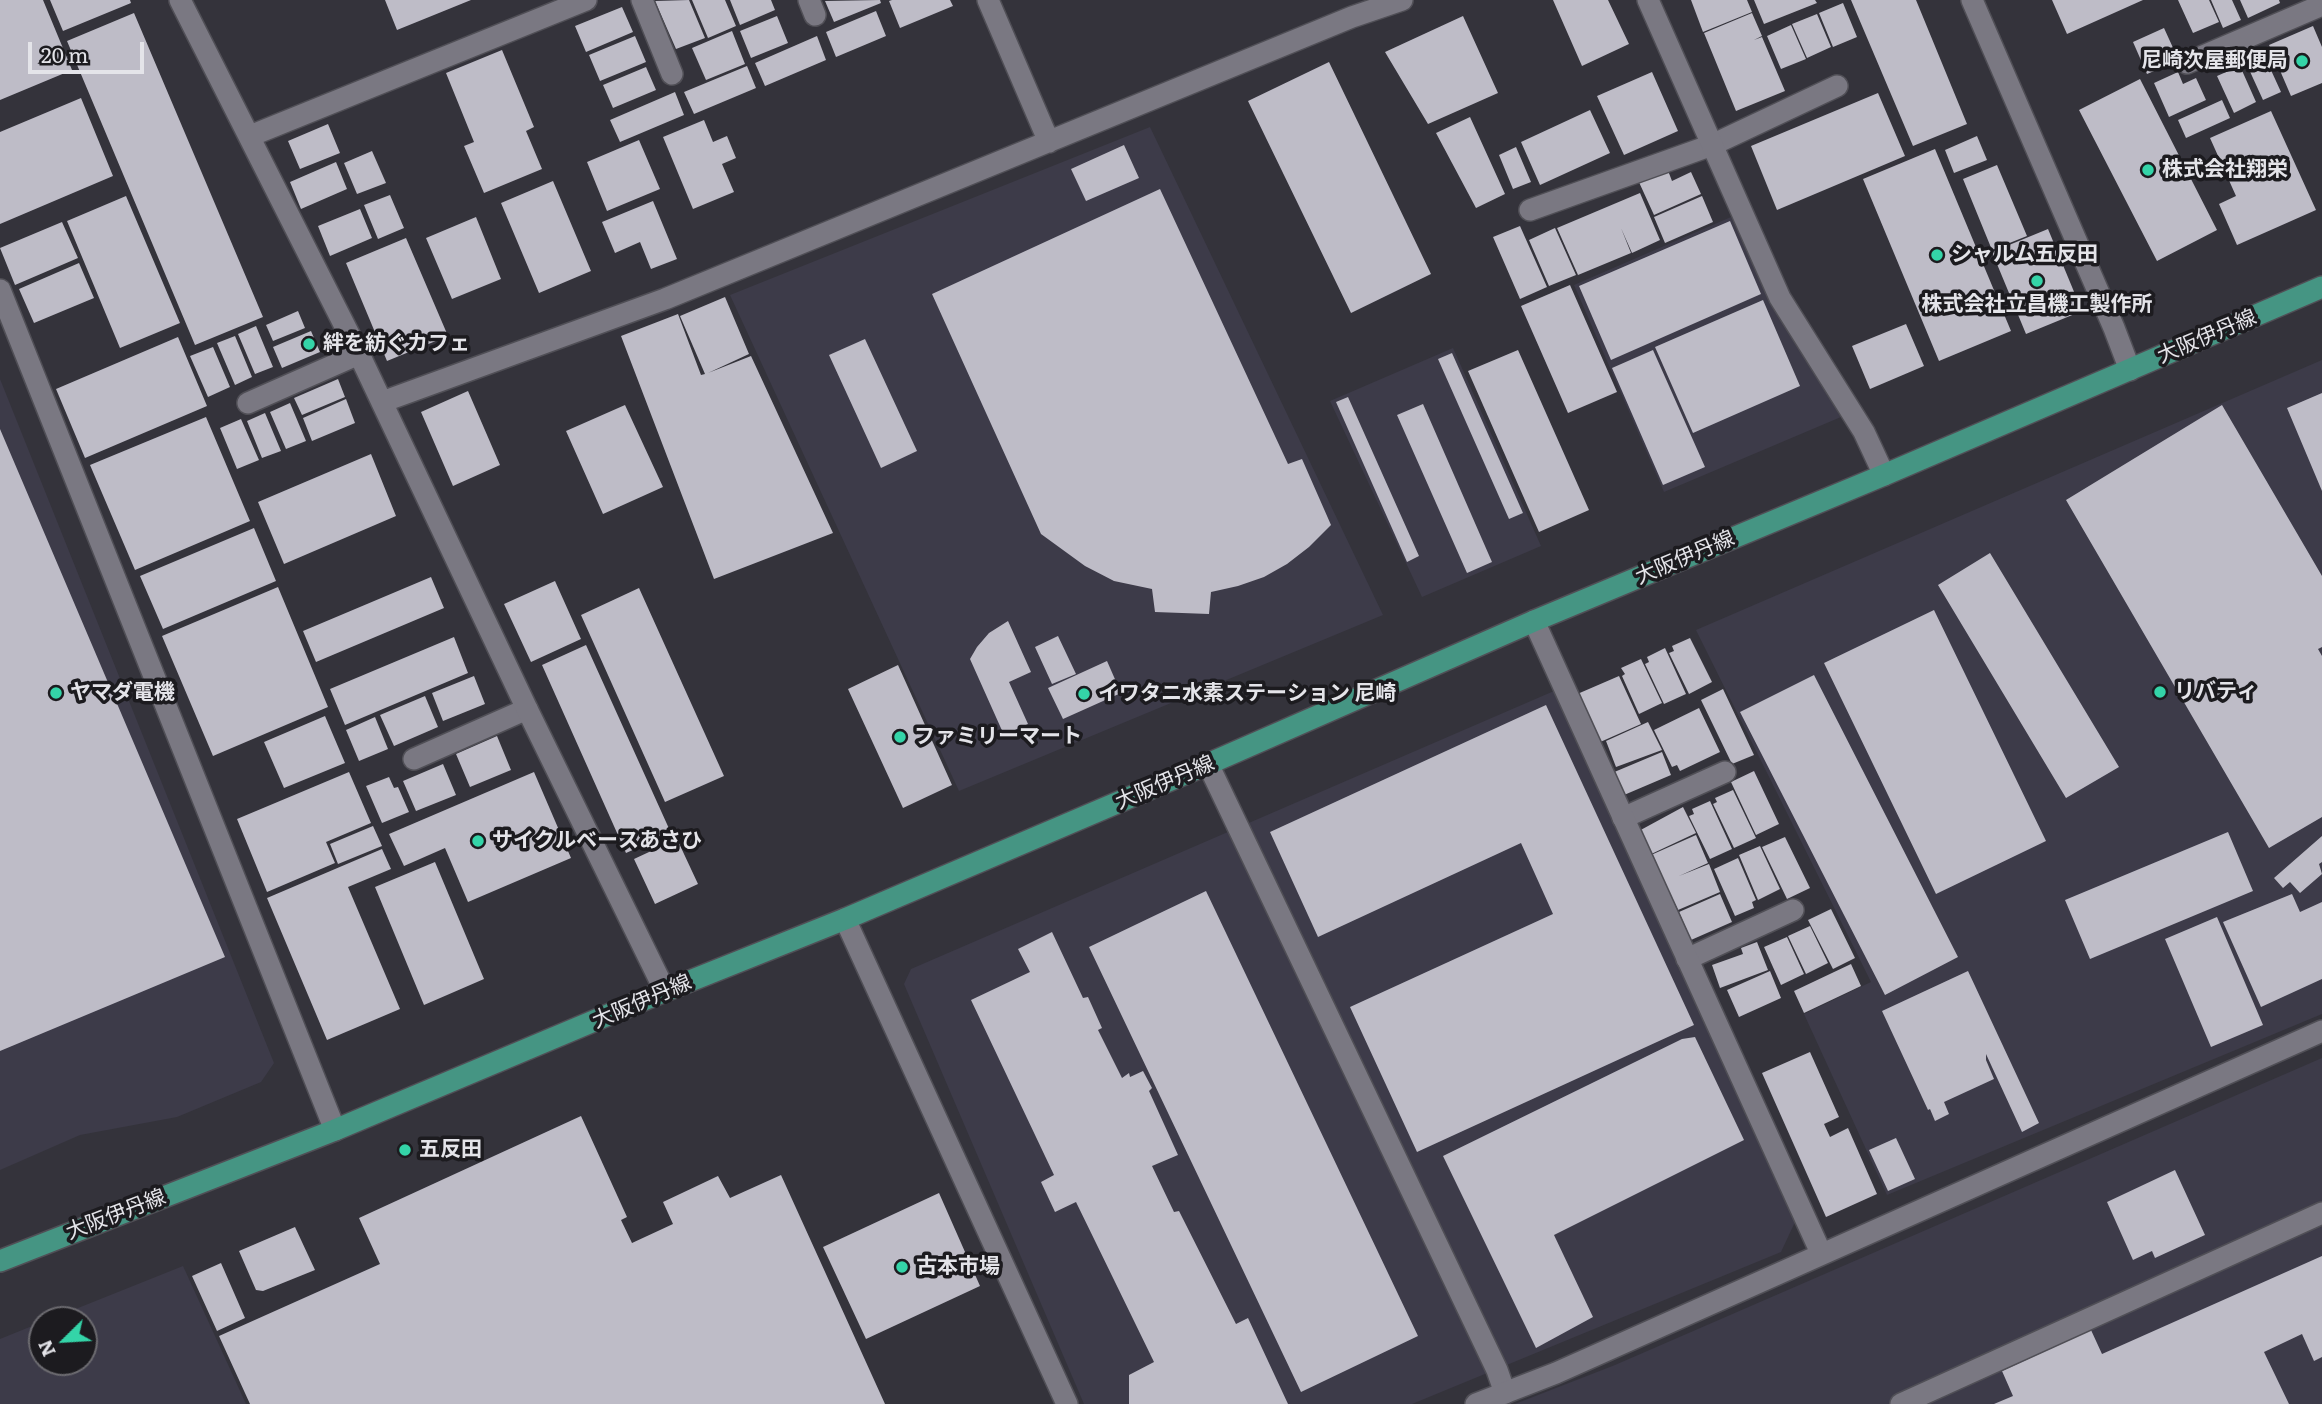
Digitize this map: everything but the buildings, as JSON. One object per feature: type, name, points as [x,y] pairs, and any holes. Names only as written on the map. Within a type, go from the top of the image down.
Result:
[{"type":"main road","name":"大阪伊丹線","points":[[0,1261],[335,1130],[665,991],[845,919],[1534,621],[2322,288]]},
{"type":"street","points":[[180,0],[359,354],[527,709],[665,991]]},
{"type":"street","points":[[250,136],[586,0]]},
{"type":"street","points":[[642,0],[672,74]]},
{"type":"street","points":[[988,0],[1049,142]]},
{"type":"street","points":[[382,402],[665,299],[1049,142],[1348,9],[1402,0]]},
{"type":"street","points":[[1648,0],[1780,298],[1864,432],[1884,475]]},
{"type":"street","points":[[1972,0],[2130,370]]},
{"type":"street","points":[[2187,63],[2322,5]]},
{"type":"street","points":[[1531,210],[1712,145],[1838,86]]},
{"type":"street","points":[[0,290],[335,1130]]},
{"type":"street","points":[[248,403],[359,354]]},
{"type":"street","points":[[1534,621],[1821,1253]]},
{"type":"street","points":[[414,759],[527,709]]},
{"type":"street","points":[[1208,764],[1491,1358],[1505,1393]]},
{"type":"street","points":[[1623,818],[1725,772]]},
{"type":"street","points":[[1687,959],[1793,910]]},
{"type":"street","points":[[845,919],[1067,1404]]},
{"type":"street","points":[[1476,1404],[1556,1373],[2322,1031]]},
{"type":"street","points":[[1901,1404],[2322,1213]]},
{"type":"shaded area","points":[[1150,127],[1383,615],[959,791],[730,295]]},
{"type":"shaded area","points":[[1731,217],[1767,296],[1841,417],[1664,492],[1574,285]]},
{"type":"shaded area","points":[[1453,348],[1541,546],[1422,597],[1330,401]]},
{"type":"shaded area","points":[[2322,360],[2322,1014],[1887,1195],[1804,1014],[1871,982],[1696,630]]},
{"type":"shaded area","name":"ヤマダ電機","points":[[0,379],[274,1063],[261,1082],[177,1117],[80,1135],[0,1170]]},
{"type":"shaded area","points":[[1554,691],[1795,1222],[1781,1252],[1412,1404],[1084,1404],[904,984],[911,969]]},
{"type":"shaded area","points":[[2322,1058],[2322,1404],[1515,1404],[1615,1365]]},
{"type":"shaded area","points":[[183,1266],[246,1404],[0,1404],[0,1339],[28,1328],[28,1376],[98,1376],[98,1306],[83,1306]]},
{"type":"place","name":"尼崎次屋郵便局","points":[[2302,61]]},
{"type":"place","name":"株式会社翔栄","points":[[2148,170]]},
{"type":"place","name":"シャルム五反田","points":[[1937,255]]},
{"type":"place","name":"株式会社立昌機工製作所","points":[[2037,281]]},
{"type":"place","name":"絆を紡ぐカフェ","points":[[309,344]]},
{"type":"place","name":"リバティ","points":[[2160,692]]},
{"type":"place","name":"ヤマダ電機","points":[[56,693]]},
{"type":"place","name":"イワタニ水素ステーション 尼崎","points":[[1084,694]]},
{"type":"place","name":"ファミリーマート","points":[[900,737]]},
{"type":"place","name":"サイクルベースあさひ","points":[[478,841]]},
{"type":"place","name":"五反田","points":[[405,1150]]},
{"type":"place","name":"古本市場","points":[[902,1267]]}]
